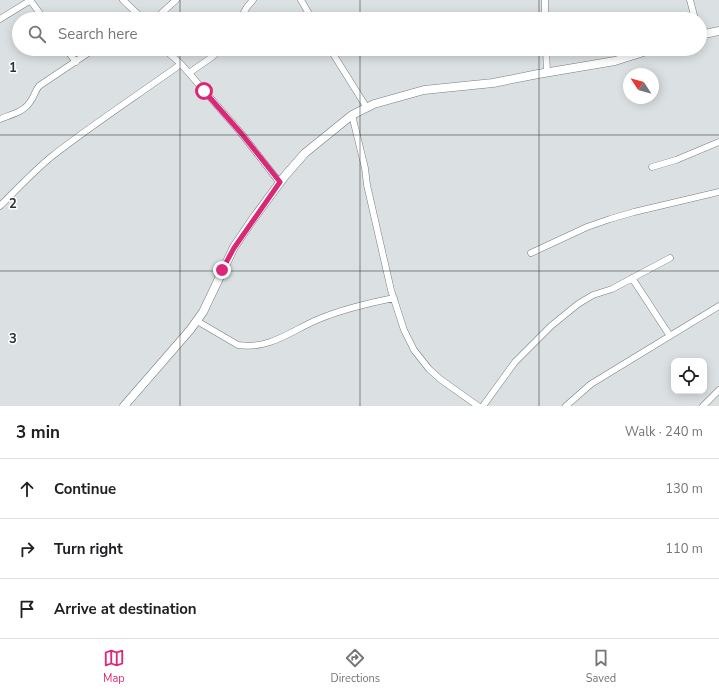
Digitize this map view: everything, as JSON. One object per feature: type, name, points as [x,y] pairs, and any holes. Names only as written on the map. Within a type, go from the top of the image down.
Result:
[{"type":"street","points":[[0,19],[30,0],[39,12]]},
{"type":"street","points":[[123,0],[133,12]]},
{"type":"street","points":[[163,12],[176,0]]},
{"type":"street","points":[[244,12],[253,0]]},
{"type":"street","points":[[301,0],[308,12]]},
{"type":"street","points":[[545,0],[545,12]]},
{"type":"street","points":[[690,0],[693,12]]},
{"type":"street","points":[[707,34],[719,31]]},
{"type":"street","points":[[71,56],[76,62]]},
{"type":"street","points":[[0,119],[26,108],[31,101],[34,91],[39,86],[84,56]]},
{"type":"street","points":[[172,56],[181,64],[241,133],[280,182]]},
{"type":"street","points":[[189,73],[213,56]]},
{"type":"street","points":[[334,56],[367,108]]},
{"type":"street","points":[[546,56],[547,72]]},
{"type":"street","points":[[124,406],[197,321],[203,312],[234,248],[280,182],[305,153],[352,115],[374,104],[424,90],[493,83],[547,72],[615,61],[631,56]]},
{"type":"street","points":[[0,206],[50,158],[181,64]]},
{"type":"street","points":[[352,115],[365,168],[367,185],[374,210],[378,233],[394,298],[404,330],[414,350],[429,369],[440,379],[478,406]]},
{"type":"street","points":[[652,167],[676,160],[719,142]]},
{"type":"street","points":[[531,253],[587,227],[610,219],[719,192]]},
{"type":"street","points":[[483,406],[515,362],[552,326],[587,298],[612,289],[670,258]]},
{"type":"street","points":[[632,278],[670,336]]},
{"type":"street","points":[[197,321],[238,345],[258,345],[282,338],[318,320],[354,307],[394,298]]},
{"type":"street","points":[[566,406],[591,384],[719,306]]},
{"type":"street","points":[[703,406],[719,390]]},
{"type":"route","points":[[204,91],[241,133],[280,182],[253,219],[222,270]]}]
